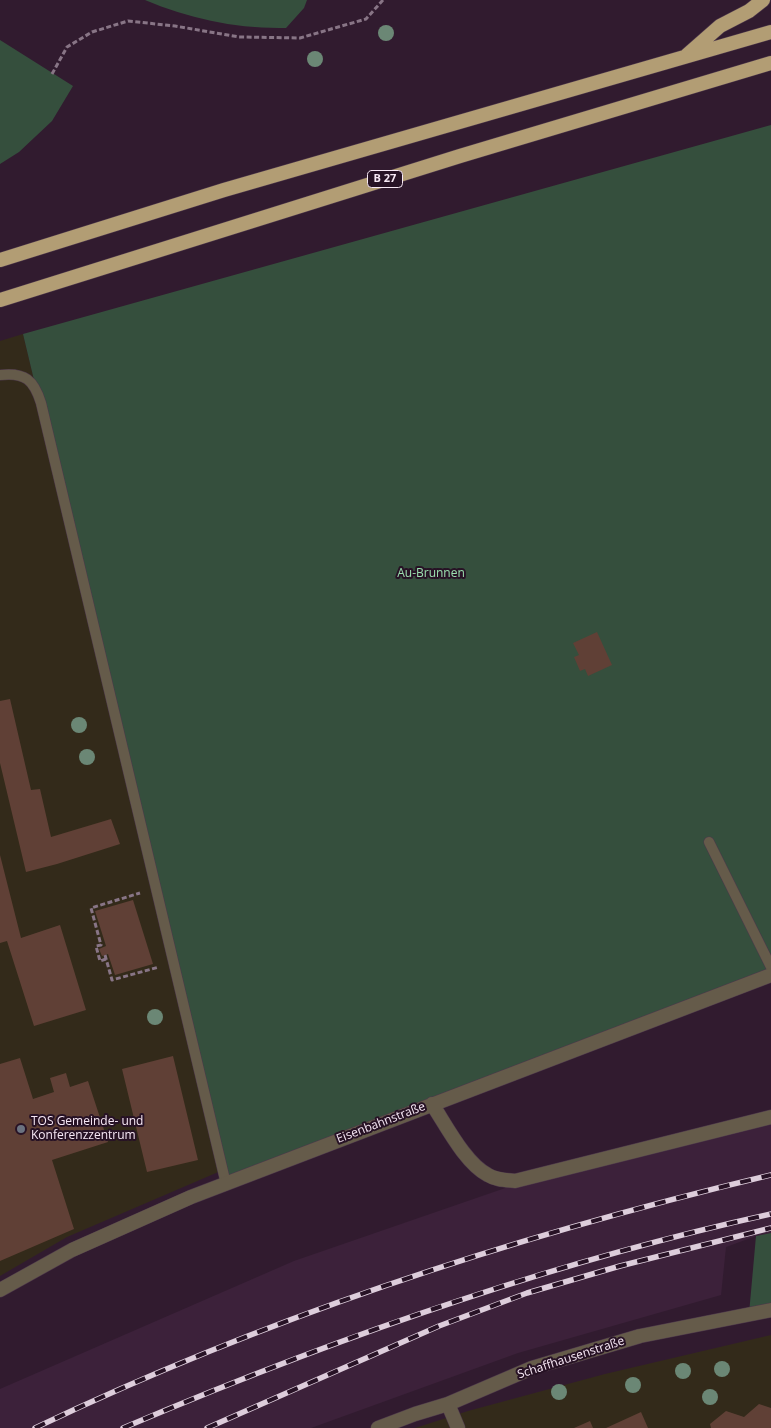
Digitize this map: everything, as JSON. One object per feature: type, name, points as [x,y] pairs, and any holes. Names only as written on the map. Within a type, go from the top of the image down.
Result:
[{"type":"highway","points":[[683,58],[720,26],[749,11],[763,0]]},
{"type":"highway","points":[[0,260],[234,188],[771,32]]},
{"type":"highway","name":"B 27","points":[[0,300],[460,156],[771,63]]},
{"type":"street","name":"Eisenbahnstraße","points":[[0,1290],[72,1250],[158,1210],[771,975]]},
{"type":"street","points":[[432,1104],[464,1152],[478,1169],[499,1180],[515,1181],[771,1117]]},
{"type":"street","name":"Schaffhausenstraße","points":[[378,1428],[448,1404],[532,1368],[640,1336],[771,1310]]},
{"type":"street","points":[[448,1404],[458,1428]]},
{"type":"lane","points":[[0,375],[23,376],[30,381],[37,391],[41,403],[226,1184]]},
{"type":"lane","points":[[709,842],[771,967]]},
{"type":"path","points":[[52,74],[67,48],[92,32],[128,21],[175,26],[239,37],[300,38],[366,19],[383,0]]},
{"type":"path","points":[[156,888],[91,908],[101,945],[96,946],[100,961],[105,957],[112,980],[174,962]]},
{"type":"shaded area","points":[[23,334],[223,1170],[67,1237],[0,1276],[0,341]]},
{"type":"shaded area","points":[[771,1117],[771,1233],[756,1236],[726,1247],[721,1295],[518,1353],[311,1428],[0,1428],[0,1389],[294,1261],[601,1155]]},
{"type":"shaded area","points":[[771,1335],[771,1428],[415,1428],[468,1411],[605,1374]]},
{"type":"green space","points":[[145,0],[307,0],[304,8],[286,28],[268,28],[214,22],[179,13]]},
{"type":"green space","points":[[0,40],[73,86],[52,121],[19,152],[0,164]]},
{"type":"green space","name":"Au-Brunnen","points":[[771,125],[771,975],[226,1184],[23,334]]},
{"type":"green space","points":[[771,1233],[771,1310],[749,1314],[756,1236]]},
{"type":"building","points":[[597,632],[612,665],[588,676],[585,669],[580,671],[574,657],[579,655],[573,643]]},
{"type":"building","points":[[10,699],[31,790],[40,789],[51,837],[111,819],[120,844],[26,872],[0,763],[0,701]]},
{"type":"building","points":[[0,855],[21,938],[60,925],[86,1010],[34,1026],[7,941],[0,943]]},
{"type":"building","points":[[133,900],[153,964],[115,975],[108,954],[102,956],[99,949],[106,946],[95,911]]},
{"type":"building","points":[[173,1056],[198,1160],[147,1172],[122,1069]]},
{"type":"building","name":"TOS Gemeinde- und Konferenzzentrum","points":[[20,1058],[33,1099],[54,1092],[50,1078],[66,1073],[70,1087],[88,1081],[108,1142],[52,1160],[74,1229],[0,1261],[0,1064]]},
{"type":"building","points":[[759,1404],[771,1408],[771,1428],[711,1428],[710,1424],[726,1411],[744,1417]]},
{"type":"building","points":[[641,1412],[648,1428],[606,1428]]},
{"type":"building","points":[[590,1421],[593,1428],[574,1428]]},
{"type":"railway","points":[[35,1428],[124,1387],[214,1350],[396,1282],[582,1224],[771,1175]]},
{"type":"railway","points":[[123,1428],[281,1364],[442,1306],[605,1256],[771,1214]]},
{"type":"railway","points":[[207,1428],[439,1326],[527,1293],[620,1266],[771,1228]]},
{"type":"place","name":"TOS Gemeinde- und Konferenzzentrum","points":[[21,1129]]}]
